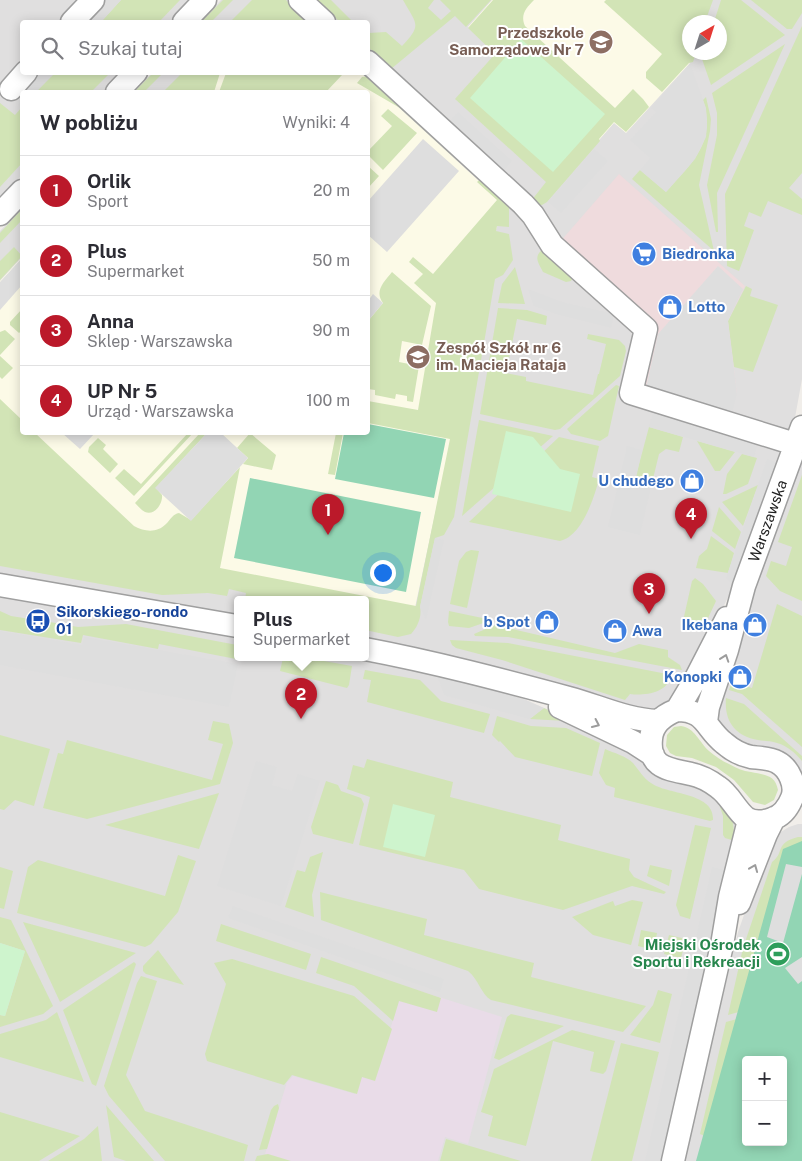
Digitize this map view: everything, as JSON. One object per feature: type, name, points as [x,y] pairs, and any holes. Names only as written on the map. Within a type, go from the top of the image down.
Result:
[{"type":"street","points":[[74,20],[93,0]]},
{"type":"street","points":[[186,20],[205,0]]},
{"type":"street","points":[[300,0],[322,20]]},
{"type":"street","points":[[370,64],[523,204],[533,215],[552,245],[646,329],[631,393],[799,435]]},
{"type":"street","points":[[11,90],[24,75]]},
{"type":"street","points":[[119,90],[133,75]]},
{"type":"street","points":[[0,214],[20,193]]},
{"type":"street","name":"Warszawska","points":[[706,722],[708,707],[727,650],[744,586],[799,435]]},
{"type":"street","points":[[0,585],[234,625]]},
{"type":"street","name":"Warszawska","points":[[677,710],[695,680],[744,586]]},
{"type":"street","points":[[369,650],[458,668],[572,699],[633,719],[658,721]]},
{"type":"street","points":[[488,676],[534,694],[633,742],[653,755],[663,767],[701,777],[721,788],[749,820],[756,822],[794,814],[802,815]]},
{"type":"street","points":[[653,755],[650,745],[651,733],[658,721],[666,714],[677,710],[692,712],[700,715],[711,730],[734,751],[778,762],[797,784],[787,808],[777,817],[766,834],[722,946]]},
{"type":"street","points":[[673,1161],[722,946],[730,897],[749,820]]},
{"type":"shaded area","points":[[0,0],[191,0],[171,20],[20,20],[20,75],[119,75],[104,90],[20,90],[20,177],[0,199]]},
{"type":"shaded area","points":[[78,0],[121,0],[103,20],[59,20]]},
{"type":"shaded area","points":[[221,0],[802,0],[802,379],[794,423],[732,589],[713,628],[671,701],[648,712],[453,656],[369,640],[369,596],[234,596],[234,615],[0,573],[0,231],[20,210],[20,435],[370,435],[370,90],[135,90],[150,75],[370,75],[370,20],[201,20]]},
{"type":"shaded area","points":[[492,0],[661,0],[682,46],[682,60],[689,60],[690,63],[626,133],[614,123],[556,189],[496,53],[468,27]]},
{"type":"shaded area","points":[[20,62],[20,75],[53,75],[38,90],[20,90],[20,97],[4,81]]},
{"type":"shaded area","points":[[690,64],[706,108],[706,137],[695,159],[666,192],[640,170],[650,158],[630,140],[656,112],[651,108]]},
{"type":"shaded area","name":"Zespół Szkół nr 6 im. Macieja Rataja","points":[[193,75],[363,75],[502,202],[413,617],[369,601],[369,596],[341,596],[0,538],[0,281],[20,259],[20,435],[370,435],[370,90],[178,90]]},
{"type":"shaded area","points":[[458,112],[512,161],[501,174],[446,125]]},
{"type":"shaded area","points":[[423,139],[459,171],[387,252],[370,237],[370,199]]},
{"type":"shaded area","points":[[594,149],[608,161],[561,213],[548,202]]},
{"type":"shaded area","points":[[619,174],[745,286],[728,321],[737,394],[641,386],[654,328],[559,243]]},
{"type":"shaded area","points":[[20,260],[20,287],[0,310],[0,282]]},
{"type":"shaded area","points":[[718,266],[743,289],[728,321],[737,394],[732,414],[646,388],[658,334]]},
{"type":"shaded area","points":[[528,289],[562,302],[614,314],[611,328],[559,315],[534,306]]},
{"type":"shaded area","points":[[373,294],[383,303],[370,319],[370,298]]},
{"type":"shaded area","points":[[653,412],[758,443],[754,457],[649,427]]},
{"type":"shaded area","points":[[64,435],[93,435],[80,449]]},
{"type":"shaded area","points":[[205,435],[223,435],[248,458],[191,521],[155,488]]},
{"type":"shaded area","points":[[627,446],[642,450],[635,483],[651,487],[640,535],[608,527]]},
{"type":"shaded area","points":[[802,453],[802,778],[757,748],[741,742],[724,729],[716,712],[718,695]]},
{"type":"shaded area","points":[[767,459],[779,463],[732,589],[732,584],[726,578]]},
{"type":"shaded area","points":[[435,538],[444,540],[426,620],[420,607]]},
{"type":"shaded area","points":[[0,596],[234,637],[234,661],[361,661],[437,675],[524,699],[628,746],[711,794],[731,817],[736,828],[728,871],[661,1161],[0,1161]]},
{"type":"shaded area","points":[[0,631],[82,645],[84,637],[238,664],[229,707],[0,665]]},
{"type":"shaded area","points":[[437,675],[504,692],[544,708],[529,719],[444,695]]},
{"type":"shaded area","points":[[256,761],[277,767],[272,785],[292,791],[298,774],[320,781],[281,906],[217,886]]},
{"type":"shaded area","name":"Miejski Ośrodek Sportu i Rekreacji","points":[[802,824],[802,1161],[684,1161],[738,932],[767,850],[776,835],[789,827]]},
{"type":"shaded area","points":[[786,864],[802,867],[802,874],[783,943],[767,937]]},
{"type":"shaded area","points":[[712,867],[728,871],[661,1161],[645,1161]]},
{"type":"shaded area","points":[[233,906],[444,979],[440,992],[228,918]]},
{"type":"shaded area","points":[[802,957],[802,981],[798,984],[785,968]]},
{"type":"shaded area","points":[[404,986],[502,1017],[468,1144],[445,1137],[438,1161],[288,1161],[265,1154],[287,1082],[293,1076],[355,1094],[362,1076],[374,1079]]},
{"type":"green space","points":[[121,0],[180,0],[161,20],[103,20]]},
{"type":"green space","points":[[223,0],[233,0],[213,20],[203,20]]},
{"type":"green space","points":[[252,0],[286,0],[308,20],[232,20]]},
{"type":"green space","points":[[315,0],[331,0],[351,20],[338,20]]},
{"type":"green space","points":[[403,0],[434,0],[428,8],[441,20],[451,11],[440,0],[491,0],[466,27],[455,16],[391,69],[370,49],[370,33],[386,32],[402,46],[413,33],[415,28],[414,19]]},
{"type":"green space","points":[[493,0],[534,0],[525,12],[523,18],[525,26],[615,108],[633,89],[649,107],[626,132],[614,122],[599,139],[600,141],[547,202],[542,205],[536,205],[531,201],[546,182],[455,99],[495,54],[468,28]]},
{"type":"green space","points":[[606,0],[713,0],[708,15],[682,15],[682,60],[694,60],[662,92],[646,78],[646,72],[662,54],[604,2]]},
{"type":"green space","points":[[721,0],[741,0],[785,35],[711,85],[702,60],[727,60],[727,15],[716,15]]},
{"type":"green space","points":[[751,0],[802,0],[802,13],[792,29],[787,29]]},
{"type":"green space","points":[[802,26],[802,173],[789,188],[802,199],[802,215],[768,201],[761,217],[749,212],[744,226],[754,230],[739,271],[727,266],[725,194]]},
{"type":"green space","points":[[521,39],[605,114],[553,172],[470,98]]},
{"type":"green space","points":[[785,44],[717,193],[718,232],[716,232],[707,185],[717,135],[717,113],[712,93]]},
{"type":"green space","points":[[52,75],[108,75],[93,90],[38,90]]},
{"type":"green space","points":[[151,75],[161,75],[146,90],[136,90]]},
{"type":"green space","points":[[180,75],[219,75],[215,90],[165,90]]},
{"type":"green space","points":[[225,75],[342,75],[328,90],[220,90]]},
{"type":"green space","points":[[368,76],[462,159],[459,162],[400,108],[357,83],[362,77]]},
{"type":"green space","points":[[706,97],[711,119],[699,185],[714,251],[632,179],[640,170],[666,192],[676,181],[700,151],[704,140],[707,128],[703,100]]},
{"type":"green space","points":[[0,103],[15,115],[20,109],[20,165],[0,187]]},
{"type":"green space","points":[[388,109],[417,133],[383,170],[370,157],[370,149],[392,126],[381,116]]},
{"type":"green space","points":[[370,168],[379,176],[370,186]]},
{"type":"green space","points":[[480,179],[509,205],[509,227],[497,226],[496,231],[509,234],[513,260],[503,275],[495,279],[454,517],[444,535],[435,538],[420,607],[420,618],[416,628],[411,634],[398,637],[369,631],[369,597],[416,606],[450,439],[370,423],[370,401],[418,410],[436,303],[414,283],[423,274],[409,262],[413,257],[433,274],[497,200],[477,182]]},
{"type":"green space","points":[[20,211],[20,222],[0,243],[0,233]]},
{"type":"green space","points":[[14,247],[20,254],[20,258],[0,280],[0,261]]},
{"type":"green space","points":[[542,250],[546,251],[573,277],[571,281],[566,282],[543,272],[537,258]]},
{"type":"green space","points":[[515,267],[525,304],[498,303],[502,284]]},
{"type":"green space","points":[[392,272],[431,306],[422,345],[402,341],[399,362],[419,366],[413,402],[407,401],[407,396],[396,394],[395,399],[375,395],[375,390],[370,389],[370,319],[383,303],[379,294],[383,283]]},
{"type":"green space","points":[[746,286],[752,289],[750,296],[778,305],[753,372],[734,367],[728,321]]},
{"type":"green space","points":[[498,308],[527,310],[547,316],[546,325],[517,319],[506,373],[526,377],[526,381],[593,395],[606,344],[587,339],[588,334],[619,340],[625,346],[626,351],[620,376],[560,429],[555,430],[480,414]]},
{"type":"green space","points":[[20,311],[19,333],[10,325],[10,322]]},
{"type":"green space","points":[[5,330],[15,339],[0,355],[0,332]]},
{"type":"green space","points":[[0,356],[13,368],[2,379],[0,377]]},
{"type":"green space","points":[[616,385],[619,386],[608,436],[600,441],[571,434],[567,429]]},
{"type":"green space","points":[[0,399],[20,418],[20,435],[37,435],[134,526],[142,529],[159,529],[179,513],[191,520],[240,467],[220,568],[364,596],[246,596],[246,593],[229,589],[227,596],[208,593],[162,595],[0,566]]},
{"type":"green space","points":[[479,420],[553,436],[462,516]]},
{"type":"green space","points":[[370,424],[446,439],[434,498],[335,479],[344,435],[370,435]]},
{"type":"green space","points":[[649,427],[683,437],[679,452],[666,449],[659,454],[651,487],[634,483]]},
{"type":"green space","points":[[506,431],[533,437],[560,469],[580,474],[571,512],[492,494]]},
{"type":"green space","points":[[186,435],[191,435],[134,496],[115,478],[124,469],[141,484]]},
{"type":"green space","points":[[198,435],[205,435],[156,488],[162,495],[158,508],[149,513],[142,510],[135,503]]},
{"type":"green space","points":[[248,435],[252,435],[276,455],[272,470],[243,464],[248,458],[237,448]]},
{"type":"green space","points":[[336,435],[343,435],[335,475],[328,474]]},
{"type":"green space","points":[[559,437],[599,446],[592,477],[599,479],[597,487],[586,515],[575,532],[568,538],[560,541],[469,522]]},
{"type":"green space","points":[[98,438],[106,445],[103,449],[118,464],[110,473],[88,452],[89,447]]},
{"type":"green space","points":[[697,441],[735,452],[720,471],[715,471]]},
{"type":"green space","points":[[742,454],[757,458],[748,484],[723,494],[727,474]]},
{"type":"green space","points":[[802,475],[802,601],[780,591],[766,576],[771,561],[786,566],[792,547],[778,542]]},
{"type":"green space","points":[[250,478],[421,512],[406,592],[234,558]]},
{"type":"green space","points":[[758,485],[743,526],[722,502]]},
{"type":"green space","points":[[719,507],[741,532],[735,549],[712,531]]},
{"type":"green space","points":[[711,536],[734,553],[728,573],[696,568],[699,556],[707,549]]},
{"type":"green space","points":[[471,550],[479,551],[467,608],[450,604],[459,561],[466,552]]},
{"type":"green space","points":[[695,578],[703,584],[716,601],[702,631],[683,621],[692,581]]},
{"type":"green space","points":[[777,604],[802,616],[802,747],[742,694],[729,690],[732,682],[752,688]]},
{"type":"green space","points":[[0,611],[11,616],[30,619],[29,625],[49,628],[50,622],[78,627],[126,624],[234,644],[234,659],[159,644],[158,649],[83,635],[81,643],[0,630]]},
{"type":"green space","points":[[449,611],[492,620],[469,628],[449,626]]},
{"type":"green space","points":[[495,625],[615,653],[639,644],[668,650],[668,657],[680,665],[682,670],[508,637],[475,636],[474,634]]},
{"type":"green space","points":[[450,640],[508,643],[667,674],[670,677],[665,687],[660,690],[648,694],[630,694],[625,700],[502,660],[456,648]]},
{"type":"green space","points":[[282,661],[324,661],[352,666],[347,688],[280,671]]},
{"type":"green space","points":[[365,670],[420,680],[441,701],[490,714],[484,733],[367,702],[371,680],[363,679]]},
{"type":"green space","points":[[726,698],[744,704],[802,756],[802,761],[785,746],[775,742],[750,738],[737,731],[727,714]]},
{"type":"green space","points":[[544,708],[567,719],[566,721],[530,719]]},
{"type":"green space","points":[[497,716],[531,726],[566,728],[600,743],[592,776],[515,757],[492,735]]},
{"type":"green space","points":[[213,721],[229,724],[233,743],[220,784],[87,819],[43,808],[58,753],[63,754],[67,740],[212,780],[223,744],[208,740]]},
{"type":"green space","points":[[681,726],[690,729],[716,757],[742,770],[772,778],[778,790],[774,800],[765,805],[753,802],[734,780],[716,767],[692,758],[676,756],[670,753],[666,746],[667,735],[674,727]]},
{"type":"green space","points":[[0,735],[50,749],[34,806],[15,800],[4,810],[0,809]]},
{"type":"green space","points":[[605,749],[633,763],[643,776],[658,787],[698,799],[706,804],[712,811],[713,820],[710,821],[614,797],[615,788],[606,785],[599,773]]},
{"type":"green space","points":[[367,759],[453,782],[450,797],[561,825],[558,840],[630,859],[629,870],[634,877],[666,892],[664,894],[632,886],[563,910],[479,889],[464,870],[359,845],[370,797],[347,789],[353,765],[364,768]]},
{"type":"green space","points":[[326,781],[338,785],[341,791],[361,798],[364,804],[353,844],[313,834],[311,827]]},
{"type":"green space","points":[[219,793],[199,849],[105,825]]},
{"type":"green space","points":[[721,803],[733,823],[735,841],[725,838],[723,835],[723,816],[719,804]]},
{"type":"green space","points":[[393,804],[435,815],[425,857],[383,847]]},
{"type":"green space","points":[[695,825],[711,828],[690,919],[680,916],[676,905]]},
{"type":"green space","points":[[802,837],[802,868],[749,1009],[728,1015],[743,948],[772,862],[776,859],[786,842]]},
{"type":"green space","name":"Miejski Ośrodek Sportu i Rekreacji","points":[[802,841],[802,1161],[696,1161],[783,849]]},
{"type":"green space","points":[[323,852],[312,895],[314,917],[285,907],[297,870],[305,872],[310,857]]},
{"type":"green space","points":[[178,855],[196,861],[178,912],[151,944],[145,947],[17,913],[28,867],[38,860],[165,896]]},
{"type":"green space","points":[[650,865],[672,870],[669,886],[647,876]]},
{"type":"green space","points":[[0,867],[13,871],[4,909],[0,908]]},
{"type":"green space","points":[[320,892],[427,919],[424,935],[534,963],[531,977],[646,1006],[623,1032],[491,1000],[468,971],[321,920]]},
{"type":"green space","points":[[632,900],[643,902],[631,945],[593,935],[572,917],[613,901],[615,906]]},
{"type":"green space","points":[[0,917],[11,920],[53,1006],[43,1014],[0,1027],[0,1015],[5,1016],[25,951],[0,943]]},
{"type":"green space","points":[[23,922],[136,953],[60,1002]]},
{"type":"green space","points":[[221,924],[311,954],[306,970],[216,941]]},
{"type":"green space","points":[[641,930],[657,933],[654,950],[638,946]]},
{"type":"green space","points":[[669,935],[686,939],[681,958],[664,954]]},
{"type":"green space","points":[[0,943],[25,951],[5,1016],[0,1015]]},
{"type":"green space","points":[[158,950],[184,985],[146,974],[143,971],[143,966]]},
{"type":"green space","points":[[321,957],[441,998],[437,1012],[399,1001],[393,1021],[354,986],[316,973]]},
{"type":"green space","points":[[232,959],[354,996],[392,1029],[375,1081],[362,1077],[357,1094],[292,1075],[284,1085],[207,1061],[205,1054],[226,984],[214,963]]},
{"type":"green space","points":[[134,962],[136,964],[96,1086],[92,1084],[63,1010]]},
{"type":"green space","points":[[141,976],[157,981],[126,1075],[145,1111],[248,1145],[244,1161],[165,1161],[109,1096],[104,1086],[137,983]]},
{"type":"green space","points":[[658,990],[672,994],[660,1043],[630,1035],[653,1005]]},
{"type":"green space","points":[[57,1012],[84,1082],[0,1057],[0,1034],[46,1020]]},
{"type":"green space","points":[[511,1014],[564,1026],[499,1060],[494,1058],[507,1017]]},
{"type":"green space","points":[[748,1016],[707,1137],[700,1134],[726,1022]]},
{"type":"green space","points":[[572,1030],[615,1041],[606,1071],[603,1074],[590,1071],[594,1052],[553,1041],[526,1146],[488,1136],[493,1116],[481,1112],[494,1069]]},
{"type":"green space","points":[[621,1043],[659,1052],[632,1161],[591,1161]]},
{"type":"green space","points":[[278,1104],[279,1108],[267,1149],[259,1150],[271,1110]]},
{"type":"green space","points":[[106,1105],[154,1161],[126,1161],[114,1157]]},
{"type":"green space","points":[[0,1112],[80,1136],[39,1161],[0,1161]]},
{"type":"green space","points":[[98,1126],[102,1161],[48,1161],[84,1139]]},
{"type":"green space","points":[[446,1139],[521,1161],[440,1161]]},
{"type":"green space","points":[[268,1154],[291,1161],[255,1161],[257,1156]]},
{"type":"place","name":"Przedszkole Samorządowe Nr 7","points":[[601,42]]},
{"type":"place","name":"Biedronka","points":[[644,254]]},
{"type":"place","name":"Lotto","points":[[670,307]]},
{"type":"place","name":"Zespół Szkół nr 6 im. Macieja Rataja","points":[[418,357]]},
{"type":"place","name":"U chudego","points":[[692,481]]},
{"type":"place","name":"Orlik","points":[[328,535]]},
{"type":"place","name":"UP Nr 5","points":[[691,539]]},
{"type":"place","name":"Anna","points":[[649,614]]},
{"type":"place","name":"Sikorskiego-rondo 01","points":[[38,621]]},
{"type":"place","name":"b Spot","points":[[547,622]]},
{"type":"place","name":"Ikebana","points":[[755,625]]},
{"type":"place","name":"Awa","points":[[615,631]]},
{"type":"place","name":"Konopki","points":[[740,677]]},
{"type":"place","name":"Plus","points":[[301,719]]},
{"type":"place","name":"Miejski Ośrodek Sportu i Rekreacji","points":[[778,954]]}]
